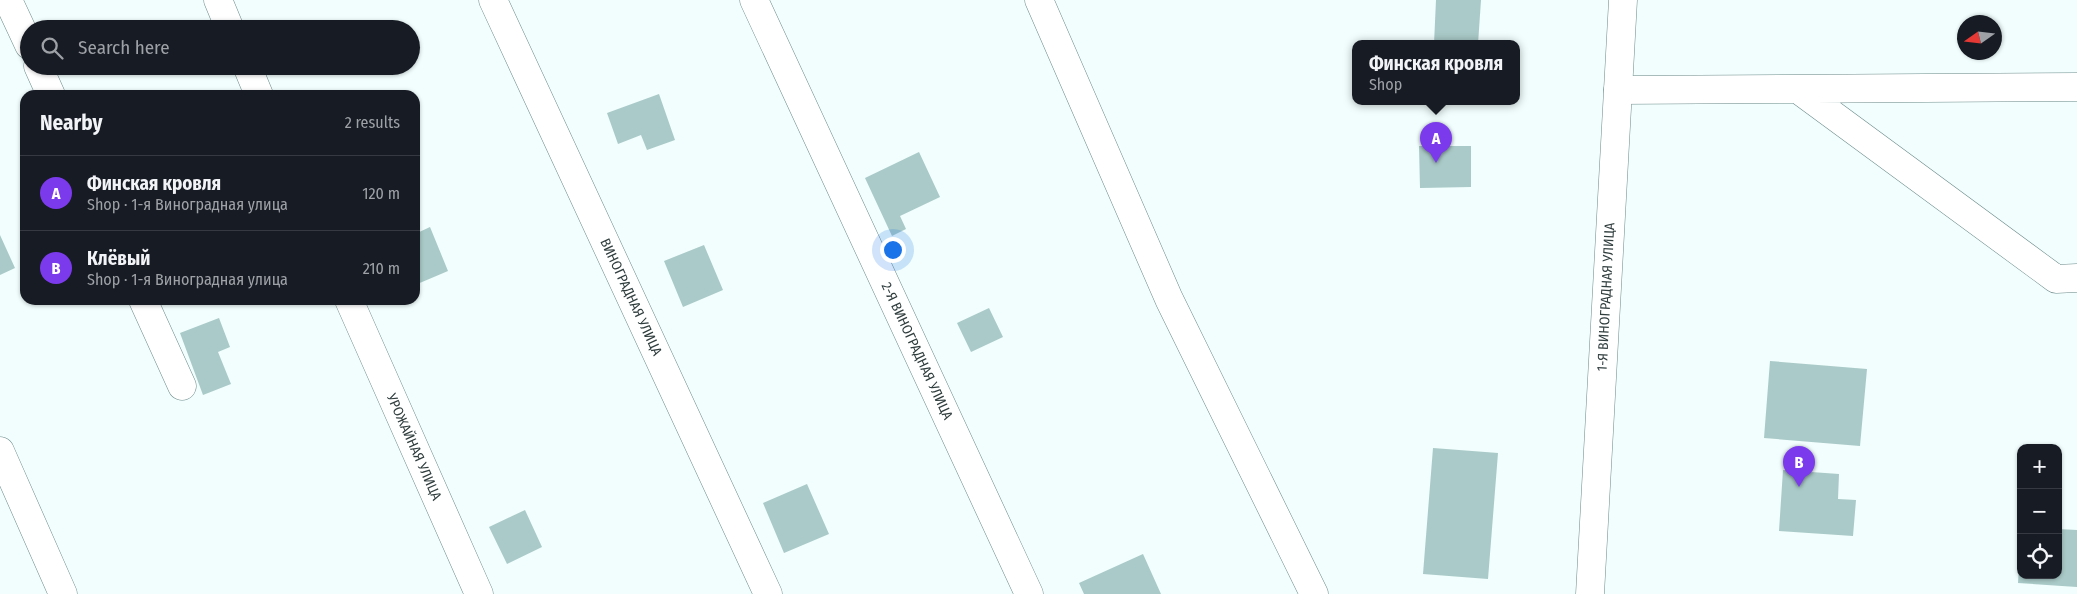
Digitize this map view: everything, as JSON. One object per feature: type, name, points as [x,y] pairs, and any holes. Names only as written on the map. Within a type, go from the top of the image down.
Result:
[{"type":"street","points":[[8,0],[20,26]]},
{"type":"street","points":[[218,0],[226,20]]},
{"type":"street","name":"ВИНОГРАДНАЯ УЛИЦА","points":[[493,0],[768,594]]},
{"type":"street","name":"2-Я ВИНОГРАДНАЯ УЛИЦА","points":[[754,0],[1029,594]]},
{"type":"street","points":[[1039,0],[1169,298],[1314,594]]},
{"type":"street","name":"1-Я ВИНОГРАДНАЯ УЛИЦА","points":[[1590,594],[1622,0]]},
{"type":"street","points":[[42,75],[49,90]]},
{"type":"street","points":[[251,75],[258,90]]},
{"type":"street","points":[[1618,90],[2077,87]]},
{"type":"street","points":[[1799,90],[2056,278],[2077,278]]},
{"type":"street","points":[[145,305],[182,386]]},
{"type":"street","name":"УРОЖАЙНАЯ УЛИЦА","points":[[351,305],[480,594]]},
{"type":"street","points":[[0,451],[63,594]]},
{"type":"building","points":[[1436,0],[1481,0],[1478,40],[1434,40]]},
{"type":"building","points":[[659,94],[675,140],[647,150],[641,135],[618,144],[607,113]]},
{"type":"building","points":[[1419,146],[1471,146],[1471,187],[1420,188]]},
{"type":"building","points":[[919,152],[940,197],[900,216],[906,229],[892,236],[865,178]]},
{"type":"building","points":[[430,227],[448,271],[420,283],[420,232]]},
{"type":"building","points":[[0,235],[15,268],[0,275]]},
{"type":"building","points":[[704,245],[723,290],[683,307],[664,261]]},
{"type":"building","points":[[989,308],[1003,337],[971,352],[957,323]]},
{"type":"building","points":[[219,318],[230,347],[218,352],[231,384],[203,395],[180,333]]},
{"type":"building","points":[[1770,361],[1867,369],[1860,446],[1764,438]]},
{"type":"building","points":[[1433,448],[1498,453],[1488,579],[1423,574]]},
{"type":"building","points":[[1783,470],[1839,474],[1838,499],[1856,500],[1853,536],[1779,531]]},
{"type":"building","points":[[807,484],[829,534],[784,553],[763,503]]},
{"type":"building","points":[[525,510],[542,547],[507,564],[489,527]]},
{"type":"building","points":[[2062,529],[2077,530],[2077,587],[2018,583],[2018,579],[2062,579]]},
{"type":"building","points":[[1143,554],[1161,594],[1084,594],[1079,583]]},
{"type":"place","name":"Финская кровля","points":[[1436,163]]},
{"type":"place","name":"Клёвый","points":[[1799,487]]}]
